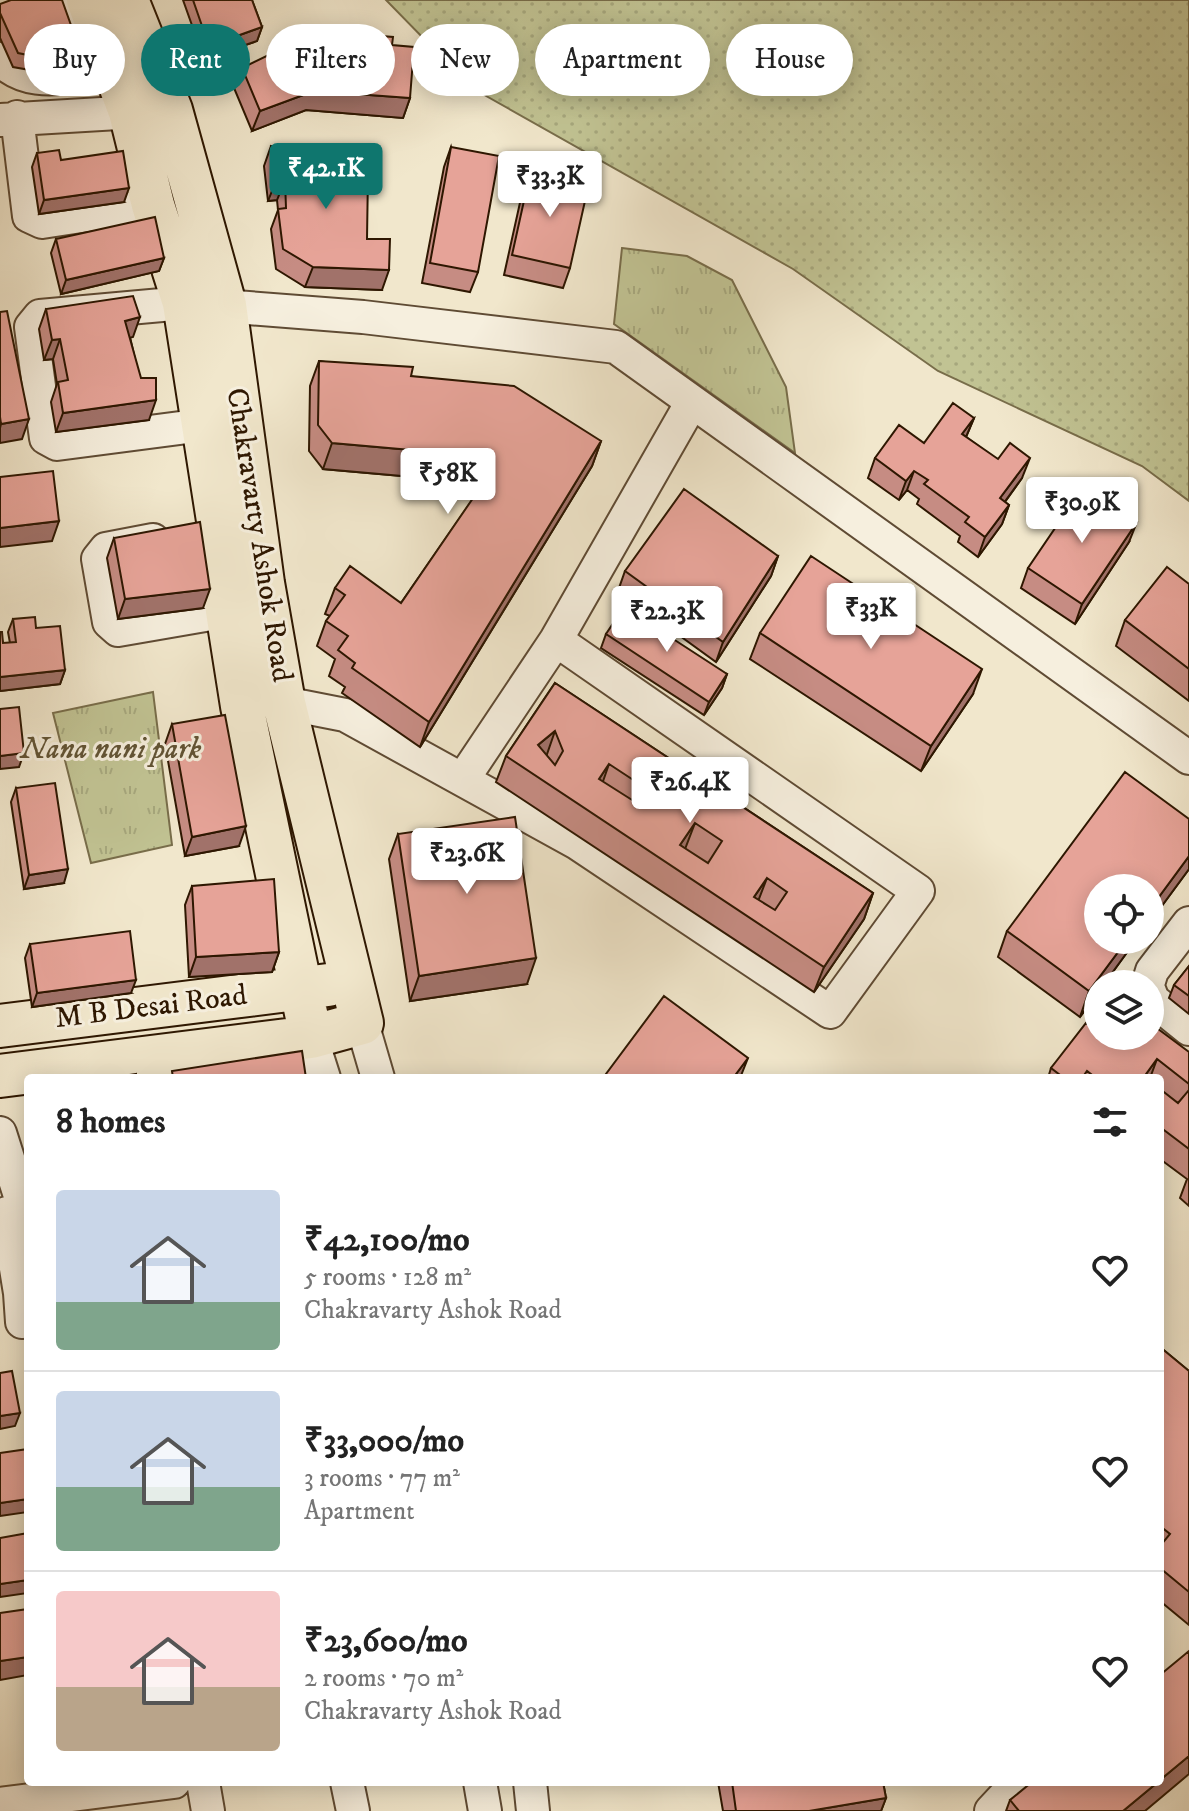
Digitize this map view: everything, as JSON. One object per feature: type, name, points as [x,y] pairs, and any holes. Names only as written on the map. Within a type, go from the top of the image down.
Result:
[{"type":"main road","name":"Chakravarty Ashok Road","points":[[88,0],[130,112],[153,205],[184,303],[203,425],[209,529],[227,611],[242,706],[311,1037]]},
{"type":"main road","name":"Chakravarty Ashok Road","points":[[127,0],[171,110],[225,305],[263,583],[284,703],[362,1023]]},
{"type":"main road","name":"M B Desai Road","points":[[0,1026],[354,982]]},
{"type":"main road","points":[[311,1037],[362,1023]]},
{"type":"main road","name":"M B Desai Road","points":[[0,1076],[311,1037]]},
{"type":"street","points":[[57,0],[65,24]]},
{"type":"street","points":[[0,59],[10,70],[24,74]]},
{"type":"street","points":[[25,96],[17,118],[29,216],[42,222],[153,205]]},
{"type":"street","points":[[17,118],[171,110]]},
{"type":"street","points":[[203,425],[57,444],[46,438],[31,327],[40,316],[184,303],[363,317],[616,347],[1189,758]]},
{"type":"street","points":[[463,779],[556,640],[692,402]]},
{"type":"street","points":[[284,703],[345,715],[577,843],[830,1012],[918,891],[556,640]]},
{"type":"street","points":[[1153,970],[1189,923]]},
{"type":"street","points":[[1164,1009],[1189,1029]]},
{"type":"street","points":[[362,1023],[377,1074]]},
{"type":"street","name":"Chakravarty Ashok Road","points":[[311,1037],[323,1074]]},
{"type":"street","points":[[0,1133],[16,1219],[20,1315]]},
{"type":"street","points":[[0,1804],[133,1786]]},
{"type":"street","points":[[204,1786],[208,1811]]},
{"type":"street","points":[[348,1786],[353,1811]]},
{"type":"street","points":[[481,1786],[485,1811]]},
{"type":"street","points":[[530,1786],[533,1811]]},
{"type":"street","points":[[991,1811],[1014,1786]]},
{"type":"green space","points":[[386,0],[1189,0],[1189,501],[1142,466],[938,371],[793,269],[486,96],[519,96],[519,24],[411,26]]},
{"type":"green space","points":[[622,248],[687,256],[732,280],[786,387],[795,453],[614,324]]},
{"type":"green space","name":"Nana nani park","points":[[153,692],[172,845],[91,863],[53,713]]},
{"type":"building","points":[[11,0],[62,0],[71,24],[24,24],[24,54],[18,53],[0,13],[0,4]]},
{"type":"building","points":[[193,0],[252,0],[262,27],[250,31],[250,24],[201,24]]},
{"type":"building","points":[[395,45],[411,47],[410,98],[383,96],[395,96]]},
{"type":"building","points":[[266,56],[266,96],[300,96],[260,111],[250,87],[250,64]]},
{"type":"building","points":[[271,146],[337,147],[337,171],[368,172],[367,239],[390,239],[389,270],[313,267],[283,249],[278,209],[286,208],[285,180],[276,181]]},
{"type":"building","points":[[451,147],[499,156],[478,272],[430,263]]},
{"type":"building","points":[[59,150],[61,160],[123,151],[129,188],[44,200],[37,153]]},
{"type":"building","points":[[531,169],[589,183],[570,268],[512,255]]},
{"type":"building","points":[[155,217],[164,258],[66,280],[56,239]]},
{"type":"building","points":[[133,296],[140,317],[125,321],[141,378],[156,378],[156,400],[63,413],[58,382],[68,380],[60,339],[52,340],[46,309]]},
{"type":"building","points":[[7,311],[29,419],[1,424],[0,312]]},
{"type":"building","points":[[319,361],[413,367],[411,376],[514,386],[601,441],[429,722],[352,668],[355,663],[338,650],[348,636],[326,621],[345,595],[335,588],[350,566],[401,603],[493,469],[490,457],[332,443],[318,425]]},
{"type":"building","points":[[953,403],[974,418],[962,434],[998,459],[1010,443],[1030,458],[1000,498],[1009,505],[985,537],[965,522],[969,517],[924,484],[928,480],[914,471],[906,481],[875,458],[899,425],[924,443]]},
{"type":"building","points":[[53,471],[59,521],[0,528],[0,477]]},
{"type":"building","points":[[1083,487],[1137,522],[1082,604],[1028,568]]},
{"type":"building","points":[[684,489],[778,556],[723,642],[625,571]]},
{"type":"building","points":[[200,522],[210,589],[125,599],[114,538]]},
{"type":"building","points":[[811,556],[982,669],[931,746],[760,633]]},
{"type":"building","points":[[1167,567],[1189,584],[1189,669],[1125,620]]},
{"type":"building","points":[[624,607],[727,674],[709,702],[606,634]]},
{"type":"building","points":[[35,617],[36,628],[60,626],[65,670],[0,677],[0,632],[3,643],[16,642],[13,619]]},
{"type":"building","points":[[555,683],[873,893],[824,967],[506,756]],"holes":[[[555,731],[563,751],[555,765],[538,745]],[[609,764],[650,791],[640,805],[599,779]],[[695,823],[722,841],[708,863],[680,845]],[[767,878],[787,892],[775,910],[754,897]]]},
{"type":"building","points":[[19,707],[24,753],[0,756],[0,709]]},
{"type":"building","points":[[225,715],[246,826],[192,837],[172,724]]},
{"type":"building","points":[[1125,772],[1189,819],[1189,856],[1164,890],[1164,874],[1084,874],[1084,954],[1117,954],[1105,970],[1084,970],[1084,987],[1007,931]]},
{"type":"building","points":[[55,783],[68,869],[29,875],[16,788]]},
{"type":"building","points":[[515,817],[536,958],[419,976],[398,834]]},
{"type":"building","points":[[274,879],[279,952],[196,957],[192,886]]},
{"type":"building","points":[[130,931],[136,980],[37,993],[30,944]]},
{"type":"building","points":[[1189,966],[1189,996],[1174,985]]},
{"type":"building","points":[[664,996],[748,1058],[736,1074],[606,1074]]},
{"type":"building","points":[[1084,1026],[1084,1050],[1164,1050],[1164,1033],[1189,1052],[1189,1084],[1157,1059],[1146,1074],[1091,1074],[1087,1071],[1085,1074],[1059,1074],[1051,1068]]},
{"type":"building","points":[[302,1051],[305,1074],[172,1074],[172,1071]]},
{"type":"building","points":[[1189,1090],[1189,1149],[1164,1130],[1164,1092],[1178,1103]]},
{"type":"building","points":[[1164,1350],[1189,1371],[1189,1592],[1164,1571],[1164,1541],[1170,1534],[1164,1529]]},
{"type":"building","points":[[12,1371],[20,1413],[0,1416],[0,1373]]},
{"type":"building","points":[[24,1450],[24,1500],[0,1503],[0,1453]]},
{"type":"building","points":[[24,1534],[24,1581],[0,1584],[0,1538]]},
{"type":"building","points":[[24,1610],[24,1658],[0,1661],[0,1613]]},
{"type":"building","points":[[1189,1651],[1189,1756],[1164,1777],[1164,1672]]},
{"type":"building","points":[[733,1786],[884,1786],[886,1798],[809,1811],[736,1811]]},
{"type":"building","points":[[1027,1786],[1153,1786],[1123,1811],[1019,1811],[1010,1800]]}]
